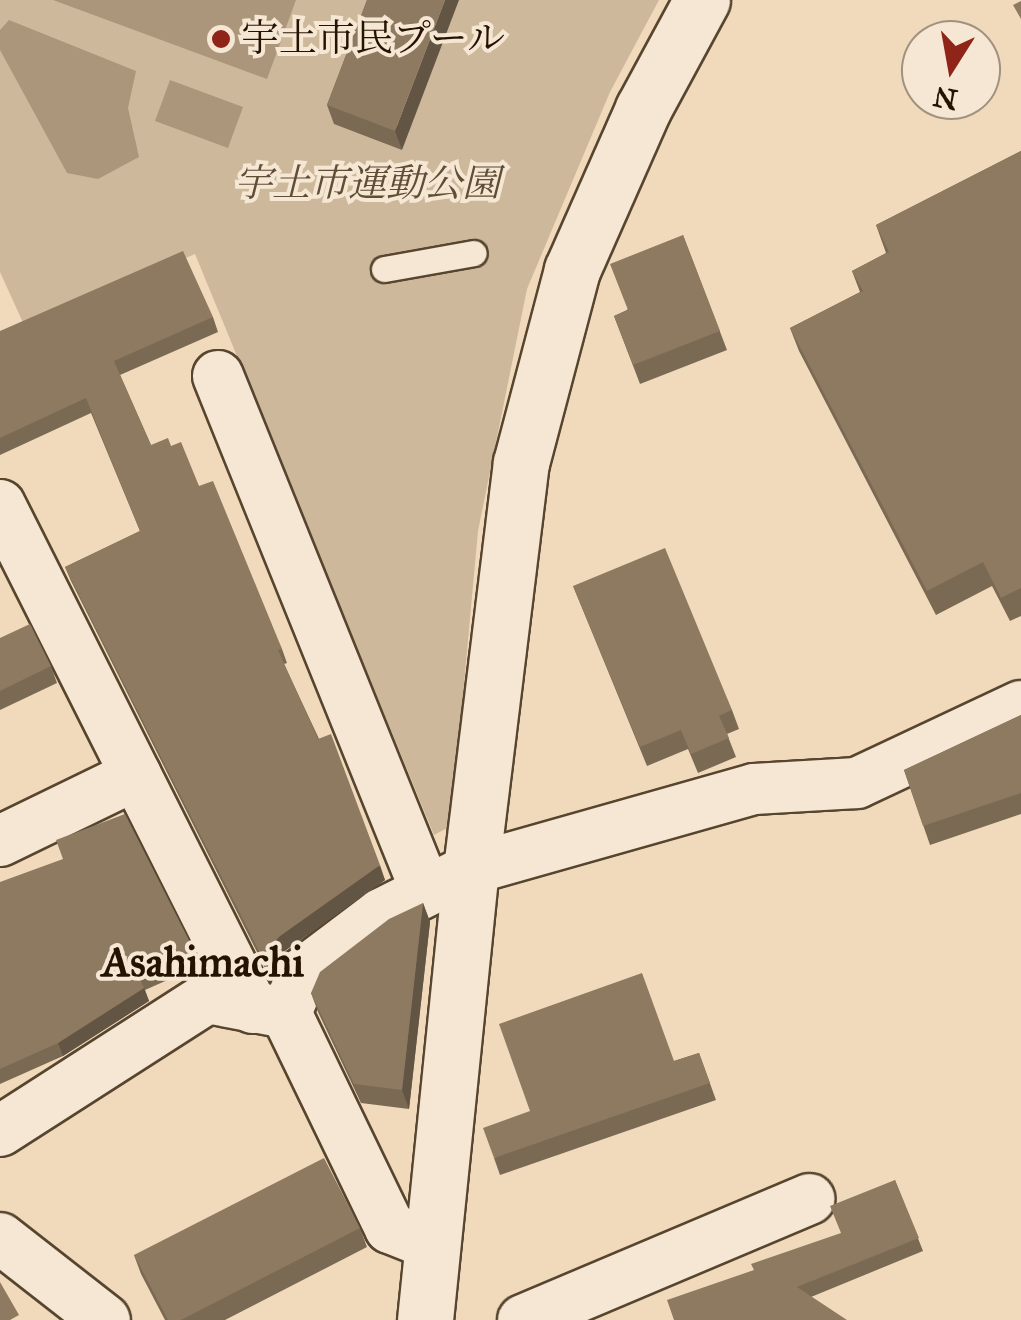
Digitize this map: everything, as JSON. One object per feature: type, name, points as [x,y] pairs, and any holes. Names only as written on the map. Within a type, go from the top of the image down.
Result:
[{"type":"street","points":[[425,1320],[449,880],[520,464],[572,270],[643,109],[702,0]]},
{"type":"street","points":[[218,376],[449,880]]},
{"type":"street","points":[[0,505],[19,588],[136,775],[390,1228],[432,1245]]},
{"type":"street","points":[[270,1010],[303,973],[381,914],[449,880],[754,788],[857,783],[1021,706]]},
{"type":"street","points":[[0,841],[136,775]]},
{"type":"street","points":[[0,1131],[206,998],[270,1010]]},
{"type":"street","points":[[523,1320],[809,1199]]},
{"type":"street","points":[[0,1238],[105,1320]]},
{"type":"lane","points":[[384,269],[474,253]]},
{"type":"green space","name":"宇土市運動公園","points":[[0,0],[659,0],[610,92],[527,289],[478,531],[451,826],[434,835],[195,254],[25,327],[0,272]]},
{"type":"shaded area","name":"宇土市民プール","points":[[53,0],[296,0],[267,79]]},
{"type":"shaded area","points":[[9,20],[136,71],[128,108],[139,157],[98,179],[67,173],[0,50],[0,30]]},
{"type":"shaded area","points":[[170,80],[243,107],[228,148],[155,121]]},
{"type":"building","points":[[367,0],[445,0],[395,131],[327,105]]},
{"type":"building","points":[[1021,1],[1021,19],[1013,5]]},
{"type":"building","points":[[1021,151],[1021,588],[1001,598],[983,562],[927,591],[790,328],[863,291],[852,271],[889,252],[876,225]]},
{"type":"building","points":[[683,235],[720,331],[633,365],[614,316],[628,310],[610,264]]},
{"type":"building","points":[[183,251],[213,317],[114,361],[151,445],[168,438],[171,446],[181,442],[199,486],[213,481],[282,649],[278,650],[318,739],[331,734],[380,865],[280,936],[261,955],[65,567],[140,531],[86,398],[0,438],[0,331]]},
{"type":"building","points":[[665,548],[732,710],[719,716],[729,738],[691,754],[681,730],[640,747],[573,586]]},
{"type":"building","points":[[30,624],[51,666],[0,691],[0,638]]},
{"type":"building","points":[[1021,715],[1021,793],[923,826],[904,770]]},
{"type":"building","points":[[125,814],[195,952],[139,977],[144,988],[58,1043],[0,1069],[0,882],[63,859],[56,840]]},
{"type":"building","points":[[423,903],[402,1090],[354,1084],[311,993],[320,972],[389,919]]},
{"type":"building","points":[[642,973],[674,1061],[699,1053],[710,1083],[494,1158],[483,1128],[530,1111],[499,1024]]},
{"type":"building","points":[[324,1158],[360,1228],[181,1320],[168,1320],[134,1255]]},
{"type":"building","points":[[895,1180],[919,1238],[797,1287],[847,1320],[674,1320],[667,1300],[754,1270],[751,1264],[841,1233],[830,1206]]},
{"type":"building","points":[[0,1282],[19,1315],[10,1320],[0,1320]]},
{"type":"place","name":"宇土市民プール","points":[[221,39]]},
{"type":"district","name":"Asahimachi","points":[[203,962]]}]
